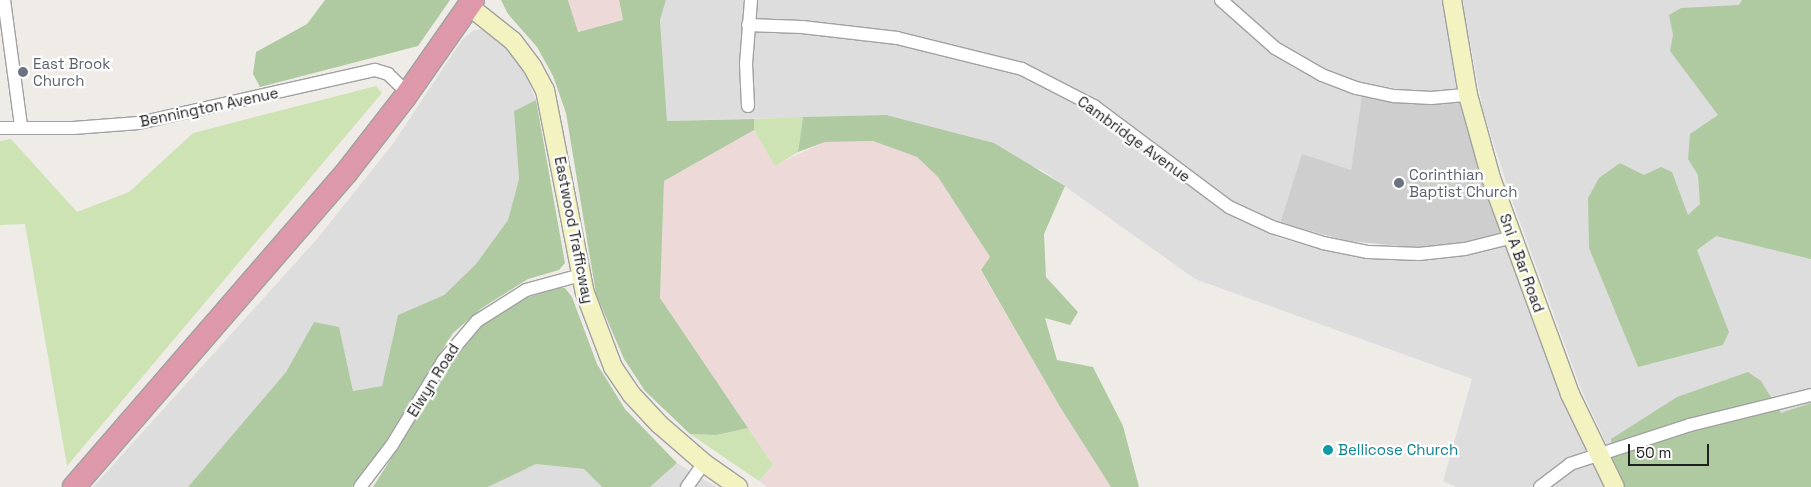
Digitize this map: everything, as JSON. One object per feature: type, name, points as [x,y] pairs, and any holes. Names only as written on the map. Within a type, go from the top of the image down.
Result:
[{"type":"highway","points":[[74,487],[346,173],[408,93],[471,3]]},
{"type":"main road","name":"Sni A Bar Road","points":[[1452,0],[1468,95],[1491,178],[1570,394],[1598,456],[1615,487]]},
{"type":"main road","name":"Eastwood Trafficway","points":[[471,3],[513,41],[532,66],[545,90],[581,275],[597,330],[613,367],[632,395],[659,424],[704,463],[738,487]]},
{"type":"street","points":[[4,0],[21,126]]},
{"type":"street","points":[[748,106],[748,25],[751,0]]},
{"type":"street","points":[[1221,0],[1276,48],[1330,78],[1395,96],[1431,98],[1468,95]]},
{"type":"street","name":"Cambridge Avenue","points":[[748,25],[802,27],[897,38],[1022,69],[1094,106],[1229,207],[1272,227],[1323,243],[1368,252],[1419,254],[1465,249],[1513,237]]},
{"type":"street","name":"Bennington Avenue","points":[[0,128],[21,126],[73,128],[138,123],[375,70],[388,74],[408,93]]},
{"type":"street","name":"Elwyn Road","points":[[360,487],[392,445],[443,361],[470,327],[498,306],[526,290],[581,275]]},
{"type":"street","points":[[1540,487],[1570,464],[1690,426],[1811,395]]},
{"type":"street","points":[[686,487],[704,463]]},
{"type":"shaded area","points":[[568,0],[619,0],[623,20],[577,32]]},
{"type":"shaded area","points":[[666,0],[1447,0],[1460,81],[1455,89],[1421,93],[1364,83],[1351,170],[1302,155],[1275,237],[1323,250],[1382,258],[1424,260],[1470,255],[1507,245],[1607,487],[1456,487],[1443,481],[1472,379],[1195,279],[1042,170],[886,115],[667,121],[660,20]]},
{"type":"shaded area","points":[[1462,0],[1811,0],[1811,487],[1626,487],[1581,389],[1512,200],[1483,111]]},
{"type":"shaded area","points":[[483,29],[492,32],[511,54],[526,76],[536,100],[514,111],[519,179],[508,220],[476,264],[444,295],[398,315],[382,386],[353,391],[339,328],[314,322],[286,372],[188,487],[93,487],[317,239],[392,145],[462,40],[474,30]]},
{"type":"shaded area","points":[[1362,95],[1461,102],[1503,234],[1457,244],[1420,248],[1348,241],[1280,223],[1302,154],[1351,170]]},
{"type":"shaded area","points":[[754,130],[775,165],[825,142],[873,141],[917,157],[938,177],[990,257],[981,271],[1060,407],[1111,487],[767,487],[759,481],[773,465],[660,298],[664,181]]},
{"type":"shaded area","points":[[677,463],[716,487],[650,487]]},
{"type":"shaded area","points":[[536,464],[584,469],[602,487],[488,487]]},
{"type":"green space","points":[[325,0],[450,0],[418,46],[260,87],[253,74],[256,52],[307,24]]},
{"type":"green space","points":[[501,0],[568,0],[578,32],[623,20],[619,0],[666,0],[660,20],[667,121],[754,119],[754,130],[664,181],[660,298],[748,428],[717,435],[690,434],[645,391],[624,359],[596,294],[566,113],[553,76],[537,47],[508,14]]},
{"type":"green space","points":[[1742,0],[1811,0],[1811,259],[1716,236],[1697,250],[1729,332],[1723,345],[1638,367],[1589,248],[1588,198],[1599,178],[1620,163],[1644,175],[1661,167],[1672,172],[1688,215],[1700,204],[1698,175],[1688,159],[1690,134],[1718,115],[1670,51],[1673,35],[1669,15],[1681,8],[1739,5]]},
{"type":"green space","points":[[376,86],[382,93],[67,466],[25,224],[0,225],[0,141],[11,139],[77,212],[129,192],[193,133]]},
{"type":"green space","points":[[536,100],[565,263],[559,270],[528,279],[482,308],[453,333],[386,441],[352,487],[188,487],[286,372],[314,322],[339,327],[353,391],[382,386],[398,315],[444,295],[476,264],[508,220],[519,179],[514,111]]},
{"type":"green space","points":[[886,115],[994,143],[1065,186],[1044,234],[1046,277],[1078,312],[1070,325],[1045,318],[1057,360],[1093,367],[1123,426],[1139,487],[1111,487],[1060,407],[981,270],[990,257],[938,177],[917,157],[873,141],[825,142],[798,152],[803,117]]},
{"type":"green space","points":[[803,117],[798,152],[775,166],[754,130],[754,119]]},
{"type":"green space","points":[[565,288],[572,297],[597,364],[625,409],[677,463],[650,487],[602,487],[584,469],[536,464],[488,487],[373,487],[461,348],[487,321],[522,299]]},
{"type":"green space","points":[[1748,372],[1761,381],[1781,413],[1811,403],[1811,487],[1623,487],[1613,464],[1611,439],[1677,397]]},
{"type":"green space","points":[[748,428],[773,465],[759,481],[690,434],[717,435]]},
{"type":"place","name":"East Brook Church","points":[[23,72]]},
{"type":"place","name":"Corinthian Baptist Church","points":[[1399,183]]},
{"type":"place","name":"Bellicose Church","points":[[1328,450]]}]
